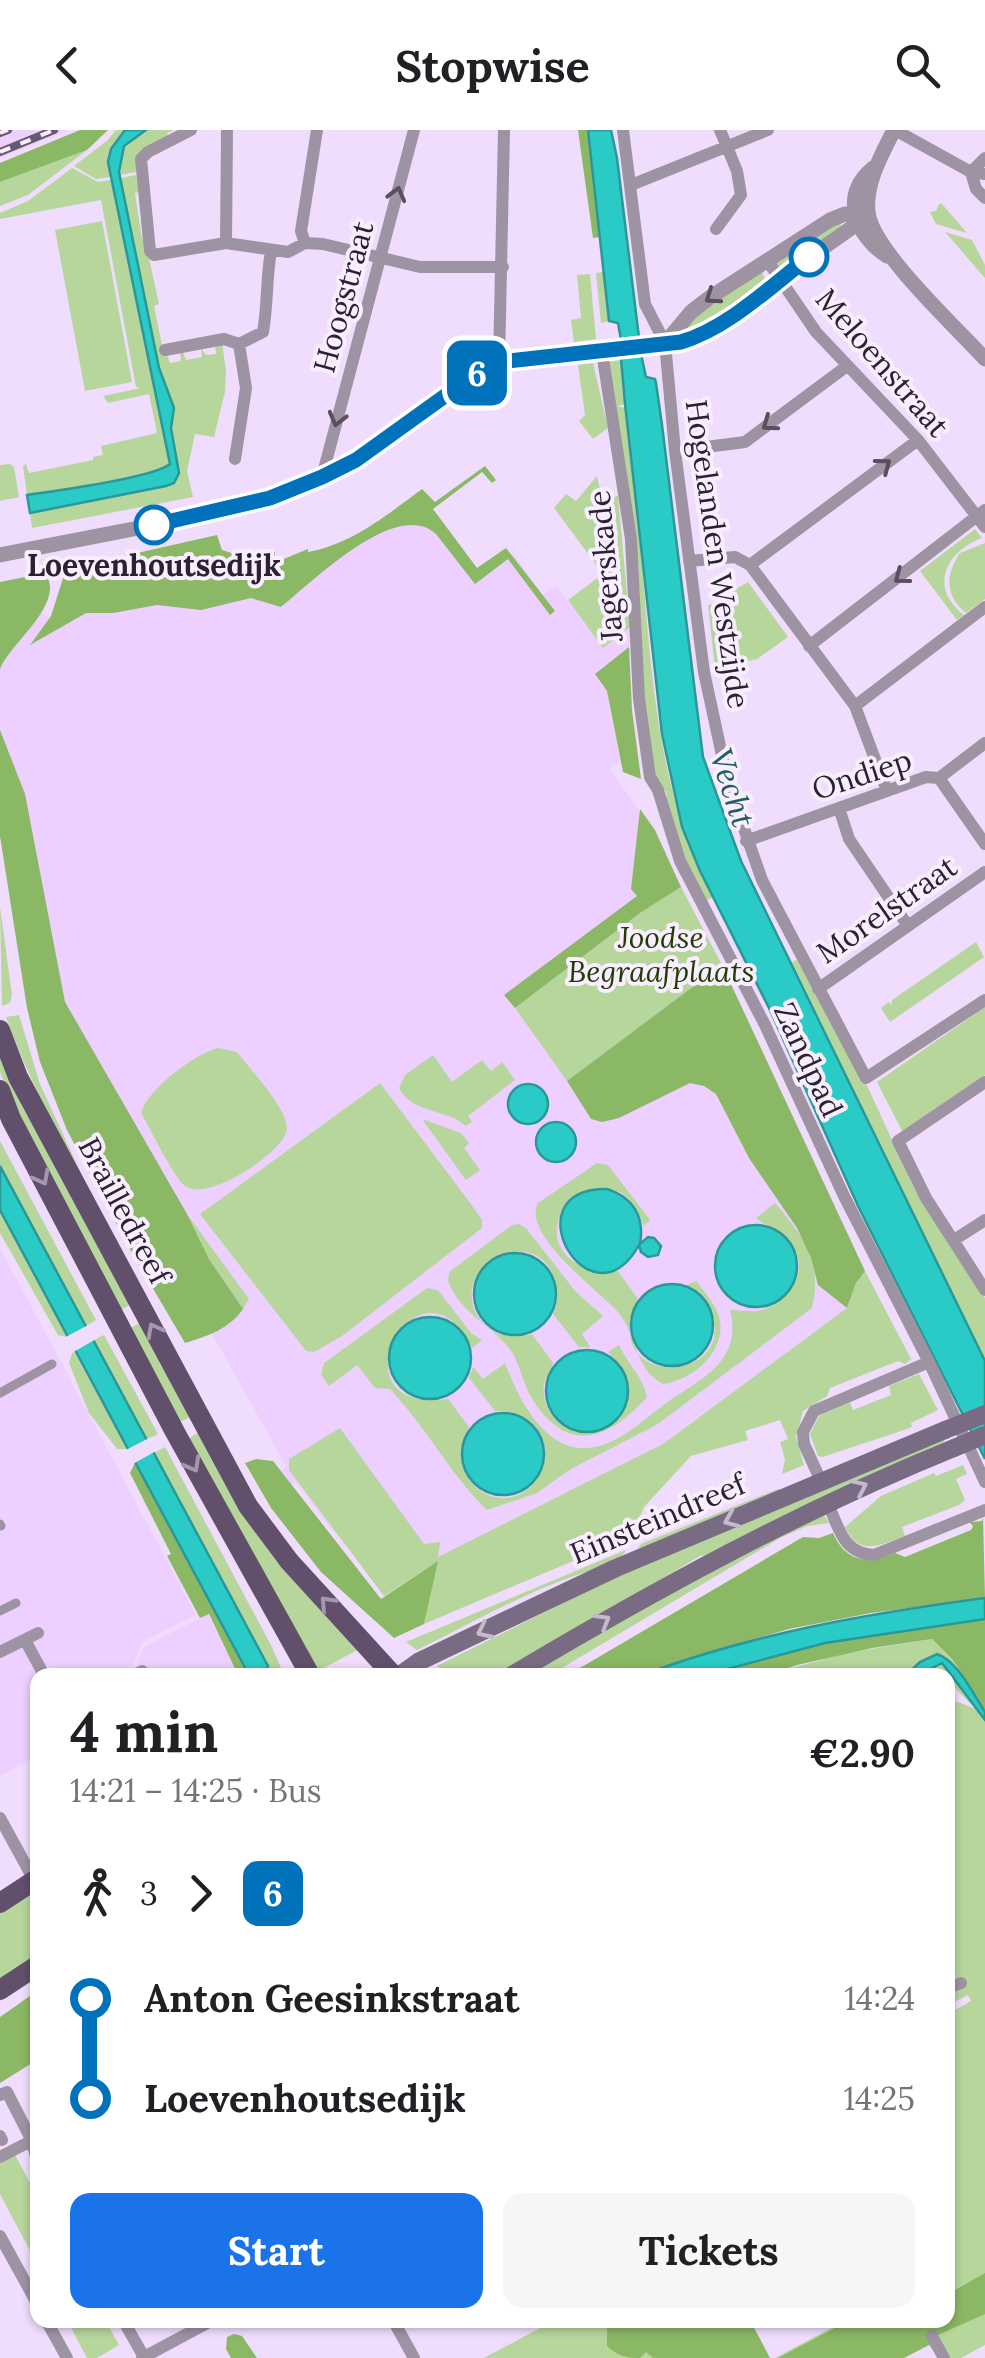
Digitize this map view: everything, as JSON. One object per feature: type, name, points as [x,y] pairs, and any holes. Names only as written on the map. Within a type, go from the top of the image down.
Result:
[{"type":"main road","name":"Brailledreef","points":[[0,1030],[18,1076],[248,1506],[269,1537],[391,1668]]},
{"type":"main road","name":"Brailledreef","points":[[0,1090],[11,1119],[175,1432],[306,1668]]},
{"type":"main road","name":"Einsteindreef","points":[[408,1668],[570,1589],[985,1414]]},
{"type":"main road","points":[[175,1432],[202,1418]]},
{"type":"main road","name":"Einsteindreef","points":[[524,1668],[699,1566],[827,1502],[985,1435]]},
{"type":"main road","points":[[0,1904],[30,1883]]},
{"type":"main road","points":[[0,1990],[30,1969]]},
{"type":"street","points":[[192,130],[141,159],[150,250],[154,255],[226,242],[288,252],[306,244],[323,244],[420,267],[503,267]]},
{"type":"street","points":[[226,242],[227,130]]},
{"type":"street","points":[[306,244],[301,231],[317,130]]},
{"type":"street","name":"Hoogstraat","points":[[322,477],[414,130]]},
{"type":"street","points":[[499,362],[504,130]]},
{"type":"street","name":"Hogelanden Westzijde","points":[[622,130],[645,304],[665,342],[675,451],[708,696],[728,782],[762,880],[866,1078],[985,1000]]},
{"type":"street","points":[[716,229],[741,196],[720,130]]},
{"type":"street","points":[[631,185],[768,130]]},
{"type":"street","points":[[0,555],[270,498],[356,460],[470,378],[499,362],[696,338],[859,218],[876,165],[894,130],[978,173]]},
{"type":"street","points":[[985,158],[976,189],[985,198]]},
{"type":"street","points":[[665,342],[691,312],[845,214],[859,218],[985,359]]},
{"type":"street","points":[[165,350],[224,339],[238,344],[263,332],[271,251]]},
{"type":"street","name":"Meloenstraat","points":[[768,260],[816,332],[918,440],[982,518]]},
{"type":"street","points":[[236,459],[246,388],[238,344]]},
{"type":"street","name":"Jagerskade","points":[[602,352],[631,539],[639,699],[650,777]]},
{"type":"street","points":[[675,451],[744,442],[848,366]]},
{"type":"street","points":[[750,566],[918,440]]},
{"type":"street","points":[[809,646],[982,518]]},
{"type":"street","points":[[689,561],[735,556],[750,566],[856,706],[887,791]]},
{"type":"street","points":[[856,706],[985,607]]},
{"type":"street","name":"Ondiep","points":[[746,841],[926,778],[939,778],[985,743]]},
{"type":"street","name":"Zandpad","points":[[650,777],[658,790],[680,861],[765,1025],[985,1482]]},
{"type":"street","points":[[939,778],[985,844]]},
{"type":"street","points":[[839,808],[849,839],[908,926]]},
{"type":"street","name":"Morelstraat","points":[[818,990],[985,872]]},
{"type":"street","points":[[985,1082],[898,1140],[926,1198],[985,1290]]},
{"type":"street","points":[[954,1240],[985,1220]]},
{"type":"street","points":[[820,1481],[804,1444],[803,1432],[814,1411],[929,1362]]},
{"type":"street","points":[[0,1393],[52,1364]]},
{"type":"street","points":[[827,1502],[844,1542],[856,1552],[867,1554],[985,1510]]},
{"type":"street","points":[[0,1612],[16,1603]]},
{"type":"street","points":[[0,1652],[31,1636],[42,1668]]},
{"type":"street","points":[[0,1818],[30,1869]]},
{"type":"street","points":[[0,2095],[6,2092],[30,2132]]},
{"type":"street","points":[[0,2157],[30,2142]]},
{"type":"street","points":[[0,2236],[30,2290]]},
{"type":"street","points":[[50,2328],[67,2358]]},
{"type":"street","points":[[127,2328],[143,2358],[198,2328]]},
{"type":"street","points":[[397,2328],[414,2358]]},
{"type":"street","points":[[932,2336],[944,2358]]},
{"type":"shaded area","points":[[0,130],[69,130],[0,158]]},
{"type":"shaded area","points":[[80,130],[108,130],[87,150],[0,182],[0,163]]},
{"type":"shaded area","points":[[125,130],[146,130],[124,146],[119,172],[159,368],[174,408],[171,428],[179,473],[174,483],[166,486],[30,513],[27,495],[125,479],[170,464],[108,162],[111,149]]},
{"type":"shaded area","points":[[578,130],[588,130],[600,237],[593,238]]},
{"type":"shaded area","points":[[588,130],[611,130],[617,158],[641,354],[646,377],[656,383],[703,757],[741,861],[985,1361],[985,1459],[858,1206],[682,827],[662,734],[625,404],[621,358],[624,357],[618,323],[609,321]]},
{"type":"shaded area","points":[[485,466],[496,480],[492,483],[482,472],[433,509],[477,568],[506,548],[555,611],[550,615],[508,559],[475,584],[436,534],[419,526],[400,527],[356,547],[281,607],[251,598],[201,610],[157,605],[113,613],[86,613],[30,645],[51,616],[66,569],[217,535],[222,550],[262,563],[264,557],[275,552],[274,563],[354,535],[422,489],[435,502]]},
{"type":"shaded area","points":[[400,505],[428,511],[479,579],[513,553],[543,595],[556,585],[603,647],[629,628],[629,647],[595,674],[607,691],[620,761],[610,769],[639,810],[688,991],[847,1308],[663,1444],[437,1558],[357,1555],[330,1528],[296,1482],[288,1487],[277,1474],[286,1466],[49,1042],[0,750],[0,618],[35,609],[49,618],[61,604],[289,569],[363,531]]},
{"type":"shaded area","points":[[45,573],[50,585],[43,610],[0,669],[0,582]]},
{"type":"shaded area","points":[[629,647],[641,779],[623,772],[607,691],[595,674]]},
{"type":"shaded area","points":[[0,730],[25,794],[65,1002],[209,1259],[243,1309],[225,1327],[185,1343],[67,1130],[40,1062],[27,1008],[0,836]]},
{"type":"shaded area","points":[[640,809],[655,830],[681,887],[640,913],[515,1008],[504,995],[637,896],[631,889]]},
{"type":"shaded area","points":[[722,965],[865,1271],[847,1308],[818,1285],[797,1228],[749,1158],[716,1094],[690,1083],[619,1118],[602,1122],[591,1119],[567,1081]]},
{"type":"shaded area","points":[[528,1084],[542,1090],[548,1104],[542,1118],[528,1124],[514,1118],[508,1104],[514,1090]]},
{"type":"shaded area","points":[[556,1122],[570,1128],[576,1142],[570,1156],[556,1162],[542,1156],[536,1142],[542,1128]]},
{"type":"shaded area","points":[[0,1166],[267,1668],[245,1668],[0,1210]]},
{"type":"shaded area","points":[[607,1189],[624,1197],[635,1209],[641,1225],[640,1244],[648,1237],[661,1246],[658,1255],[648,1257],[639,1245],[619,1268],[599,1273],[581,1265],[567,1249],[561,1229],[563,1210],[578,1195]]},
{"type":"shaded area","points":[[756,1225],[772,1228],[785,1237],[794,1250],[794,1282],[785,1295],[772,1304],[756,1307],[740,1304],[727,1295],[718,1282],[715,1266],[718,1250],[727,1237],[740,1228]]},
{"type":"shaded area","points":[[0,1248],[196,1615],[142,1642],[133,1665],[127,1668],[30,1668],[30,1760],[0,1776]]},
{"type":"shaded area","points":[[515,1253],[531,1256],[544,1265],[553,1278],[553,1310],[544,1323],[531,1332],[515,1335],[499,1332],[486,1323],[477,1310],[474,1294],[477,1278],[486,1265],[499,1256]]},
{"type":"shaded area","points":[[672,1284],[688,1287],[701,1296],[710,1309],[710,1341],[701,1354],[688,1363],[672,1366],[656,1363],[643,1354],[634,1341],[631,1325],[634,1309],[643,1296],[656,1287]]},
{"type":"shaded area","points":[[430,1317],[446,1320],[459,1329],[468,1342],[468,1374],[459,1387],[446,1396],[430,1399],[414,1396],[401,1387],[392,1374],[389,1358],[392,1342],[401,1329],[414,1320]]},
{"type":"shaded area","points":[[587,1350],[603,1353],[616,1362],[625,1375],[625,1407],[616,1420],[603,1429],[587,1432],[571,1429],[558,1420],[549,1407],[546,1391],[549,1375],[558,1362],[571,1353]]},
{"type":"shaded area","points":[[503,1413],[519,1416],[532,1425],[541,1438],[541,1470],[532,1483],[519,1492],[503,1495],[487,1492],[474,1483],[465,1470],[462,1454],[465,1438],[474,1425],[487,1416]]},
{"type":"shaded area","points":[[256,1459],[273,1461],[381,1599],[438,1561],[424,1624],[394,1638],[321,1572],[271,1508],[245,1463]]},
{"type":"shaded area","points":[[135,1463],[245,1668],[235,1668],[209,1614],[200,1618],[130,1473]]},
{"type":"shaded area","points":[[983,1517],[985,1598],[789,1629],[662,1668],[580,1668],[803,1537],[819,1538],[833,1533],[844,1550],[867,1560],[895,1553],[905,1557],[971,1530],[969,1522],[982,1521]]},
{"type":"shaded area","points":[[985,1598],[985,1619],[825,1643],[731,1668],[662,1668],[811,1627]]},
{"type":"shaded area","points":[[208,1614],[235,1668],[140,1668],[137,1663],[144,1647]]},
{"type":"shaded area","points":[[985,1619],[985,1712],[952,1659],[932,1639],[872,1648],[788,1668],[731,1668],[825,1643]]},
{"type":"shaded area","points":[[937,1654],[952,1663],[985,1712],[985,1720],[955,1680],[955,1668],[946,1668],[942,1663],[932,1668],[914,1668]]},
{"type":"shaded area","points":[[30,1996],[30,2064],[0,2083],[0,2017]]},
{"type":"shaded area","points":[[985,2273],[985,2314],[955,2327],[955,2290]]},
{"type":"shaded area","points":[[607,2328],[754,2328],[770,2358],[653,2358],[646,2352],[640,2358],[626,2357],[607,2346]]},
{"type":"shaded area","points":[[835,2328],[954,2328],[904,2358],[778,2358]]},
{"type":"shaded area","points":[[242,2336],[257,2358],[231,2358],[226,2349],[227,2337]]},
{"type":"green space","points":[[116,130],[125,130],[112,152],[111,177],[96,179],[74,166],[108,140]]},
{"type":"green space","points":[[146,130],[174,130],[137,156],[136,172],[120,175],[124,146]]},
{"type":"green space","points":[[87,150],[28,195],[0,206],[0,182]]},
{"type":"green space","points":[[72,168],[98,182],[111,180],[170,464],[125,479],[27,495],[23,466],[26,464],[29,473],[93,460],[103,455],[101,446],[157,433],[149,394],[108,403],[103,396],[141,388],[136,387],[101,200],[0,219],[0,213],[28,201]]},
{"type":"green space","points":[[136,175],[142,239],[159,304],[154,306],[164,355],[170,363],[181,361],[180,352],[186,360],[202,357],[201,348],[206,355],[216,354],[215,345],[222,343],[225,392],[214,437],[195,434],[187,471],[193,497],[32,528],[30,513],[166,486],[179,473],[171,428],[174,408],[159,368],[121,178]]},
{"type":"green space","points":[[939,204],[967,233],[936,224],[930,212],[936,211]]},
{"type":"green space","points":[[102,221],[132,382],[85,391],[55,230]]},
{"type":"green space","points":[[840,222],[842,228],[782,272],[774,264]]},
{"type":"green space","points":[[945,232],[972,240],[985,265],[985,278]]},
{"type":"green space","points":[[761,270],[767,284],[685,338],[682,328],[714,297]]},
{"type":"green space","points":[[604,272],[609,321],[601,323],[596,273]]},
{"type":"green space","points":[[590,274],[596,339],[574,342],[571,320],[581,318],[577,275]]},
{"type":"green space","points":[[621,360],[625,404],[617,406],[625,408],[653,685],[668,774],[680,817],[714,896],[705,902],[684,857],[666,791],[656,785],[645,725],[638,560],[609,362]]},
{"type":"green space","points":[[593,363],[608,428],[593,439],[579,421],[585,415],[578,365]]},
{"type":"green space","points":[[0,465],[14,467],[19,497],[0,501]]},
{"type":"green space","points":[[597,476],[602,499],[618,496],[630,627],[603,648],[568,600],[603,574],[554,508],[566,494],[576,501]]},
{"type":"green space","points":[[975,529],[982,538],[959,552],[946,571],[947,593],[964,615],[957,620],[920,571]]},
{"type":"green space","points":[[985,543],[985,599],[966,613],[951,592],[952,569],[960,553]]},
{"type":"green space","points":[[748,582],[788,637],[757,659],[715,668],[708,605],[719,603],[722,597]]},
{"type":"green space","name":"Joodse Begraafplaats","points":[[681,887],[722,965],[567,1081],[515,1008],[640,913]]},
{"type":"green space","points":[[0,907],[12,995],[10,1003],[2,1006]]},
{"type":"green space","points":[[976,942],[984,957],[890,1022],[881,1008],[889,1002],[892,1005],[892,1000]]},
{"type":"green space","points":[[797,960],[865,1081],[914,1188],[985,1298],[985,1361],[792,962]]},
{"type":"green space","points":[[985,1007],[985,1075],[902,1131],[877,1082]]},
{"type":"green space","points":[[19,1015],[40,1084],[84,1180],[42,1100],[6,1017]]},
{"type":"green space","points":[[218,1048],[237,1052],[275,1101],[287,1130],[273,1150],[244,1172],[211,1187],[196,1189],[180,1181],[141,1113],[173,1074]]},
{"type":"green space","points":[[0,1054],[23,1109],[40,1133],[131,1304],[121,1310],[9,1095],[0,1072]]},
{"type":"green space","points":[[433,1055],[452,1082],[482,1060],[491,1071],[502,1062],[515,1080],[468,1116],[472,1122],[466,1126],[412,1102],[399,1088],[405,1075]]},
{"type":"green space","points":[[380,1083],[471,1204],[482,1220],[482,1228],[342,1336],[314,1352],[306,1351],[200,1214]]},
{"type":"green space","points":[[422,1119],[461,1133],[469,1143],[464,1148],[480,1170],[466,1180]]},
{"type":"green space","points":[[0,1141],[96,1320],[86,1326],[0,1166]]},
{"type":"green space","points":[[597,1163],[608,1165],[650,1220],[644,1226],[623,1194],[598,1188],[580,1194],[567,1205],[557,1226],[557,1238],[561,1249],[579,1265],[617,1270],[638,1299],[630,1328],[632,1339],[618,1312],[551,1246],[536,1216],[538,1203]]},
{"type":"green space","points":[[775,1203],[802,1239],[813,1264],[812,1308],[658,1424],[569,1470],[537,1493],[487,1510],[390,1389],[375,1388],[357,1365],[329,1386],[321,1374],[324,1363],[427,1288],[438,1290],[471,1333],[482,1340],[472,1348],[451,1320],[429,1313],[409,1321],[394,1339],[388,1362],[393,1383],[412,1397],[448,1399],[469,1427],[462,1449],[471,1483],[498,1498],[514,1497],[528,1489],[540,1474],[545,1454],[543,1440],[528,1419],[495,1411],[469,1378],[473,1367],[483,1379],[505,1363],[530,1413],[555,1439],[588,1448],[615,1440],[716,1367],[730,1343],[730,1310],[762,1310],[780,1300],[793,1285],[799,1267],[793,1247],[780,1232],[756,1218]]},
{"type":"green space","points":[[0,1210],[67,1337],[58,1335],[0,1233]]},
{"type":"green space","points":[[187,1214],[249,1299],[243,1309],[209,1259]]},
{"type":"green space","points":[[519,1224],[576,1292],[603,1316],[582,1334],[590,1347],[579,1347],[553,1314],[556,1285],[542,1259],[527,1252],[511,1253],[494,1259],[481,1270],[473,1285],[472,1302],[484,1325],[460,1302],[448,1281],[449,1272],[512,1225]]},
{"type":"green space","points":[[865,1271],[911,1359],[830,1388],[827,1396],[803,1411],[796,1437],[804,1465],[782,1474],[785,1459],[780,1442],[788,1439],[780,1420],[745,1431],[748,1440],[691,1456],[644,1507],[632,1536],[424,1624],[437,1562],[384,1596],[289,1470],[289,1459],[340,1428],[424,1544],[440,1542],[438,1557],[663,1444],[847,1308]]},
{"type":"green space","points":[[696,1281],[719,1315],[720,1332],[712,1354],[695,1371],[663,1384],[646,1370],[637,1352],[649,1362],[668,1367],[688,1365],[705,1355],[714,1338],[712,1314],[703,1297],[687,1285]]},
{"type":"green space","points":[[141,1322],[192,1416],[180,1422],[129,1329]]},
{"type":"green space","points":[[491,1330],[511,1336],[532,1334],[553,1363],[544,1385],[546,1405],[567,1428],[583,1433],[600,1431],[624,1409],[628,1392],[623,1373],[608,1352],[619,1345],[647,1397],[602,1432],[573,1434],[558,1428],[528,1391],[513,1354]]},
{"type":"green space","points":[[104,1335],[158,1434],[147,1440],[93,1340]]},
{"type":"green space","points":[[73,1350],[128,1449],[117,1449],[89,1413],[69,1363]]},
{"type":"green space","points":[[919,1374],[938,1410],[911,1423],[912,1427],[818,1456],[810,1434],[819,1416],[850,1402],[853,1410],[891,1395],[889,1386]]},
{"type":"green space","points":[[199,1432],[250,1524],[276,1561],[361,1648],[316,1668],[185,1441]]},
{"type":"green space","points":[[942,1436],[946,1445],[711,1555],[700,1556],[513,1668],[437,1666],[623,1573]]},
{"type":"green space","points":[[165,1447],[281,1668],[267,1668],[154,1453]]},
{"type":"green space","points":[[963,1465],[967,1474],[956,1479],[965,1500],[902,1527],[905,1536],[879,1545],[864,1545],[845,1527],[881,1496]]},
{"type":"green space","points":[[781,1490],[636,1552],[641,1544]]},
{"type":"green space","points":[[824,1515],[829,1523],[807,1526],[780,1538],[562,1668],[538,1668],[677,1585]]},
{"type":"green space","points":[[626,1550],[612,1563],[538,1590],[417,1650],[406,1642]]},
{"type":"green space","points":[[932,1639],[952,1659],[960,1677],[954,1667],[932,1657],[914,1668],[792,1668],[846,1653]]},
{"type":"green space","points":[[955,1680],[985,1720],[985,2345],[961,2358],[938,2358],[928,2344],[901,2358],[775,2358],[831,2328],[955,2328],[955,2010],[971,2001],[968,1995],[955,2002],[955,1701],[976,1709],[955,1688]]},
{"type":"green space","points":[[30,1892],[30,1963],[0,1983],[0,1912]]},
{"type":"green space","points":[[14,2153],[30,2183],[30,2251],[0,2194],[0,2160]]},
{"type":"green space","points":[[71,2328],[109,2328],[119,2345],[97,2358],[87,2358]]},
{"type":"green space","points":[[540,2328],[752,2328],[768,2358],[484,2358]]},
{"type":"pier","points":[[90,1324],[98,1338],[70,1354],[62,1339]]},
{"type":"pier","points":[[151,1437],[158,1450],[131,1465],[124,1451]]},
{"type":"railway","points":[[0,133],[8,130]]},
{"type":"railway","points":[[0,152],[54,130]]},
{"type":"bus line","name":"6","points":[[154,525],[270,498],[322,477],[356,460],[486,367],[499,362],[696,338],[809,257]]},
{"type":"place","name":"Loevenhoutsedijk","points":[[154,525]]},
{"type":"water label","name":"Vecht","points":[[732,788]]}]
